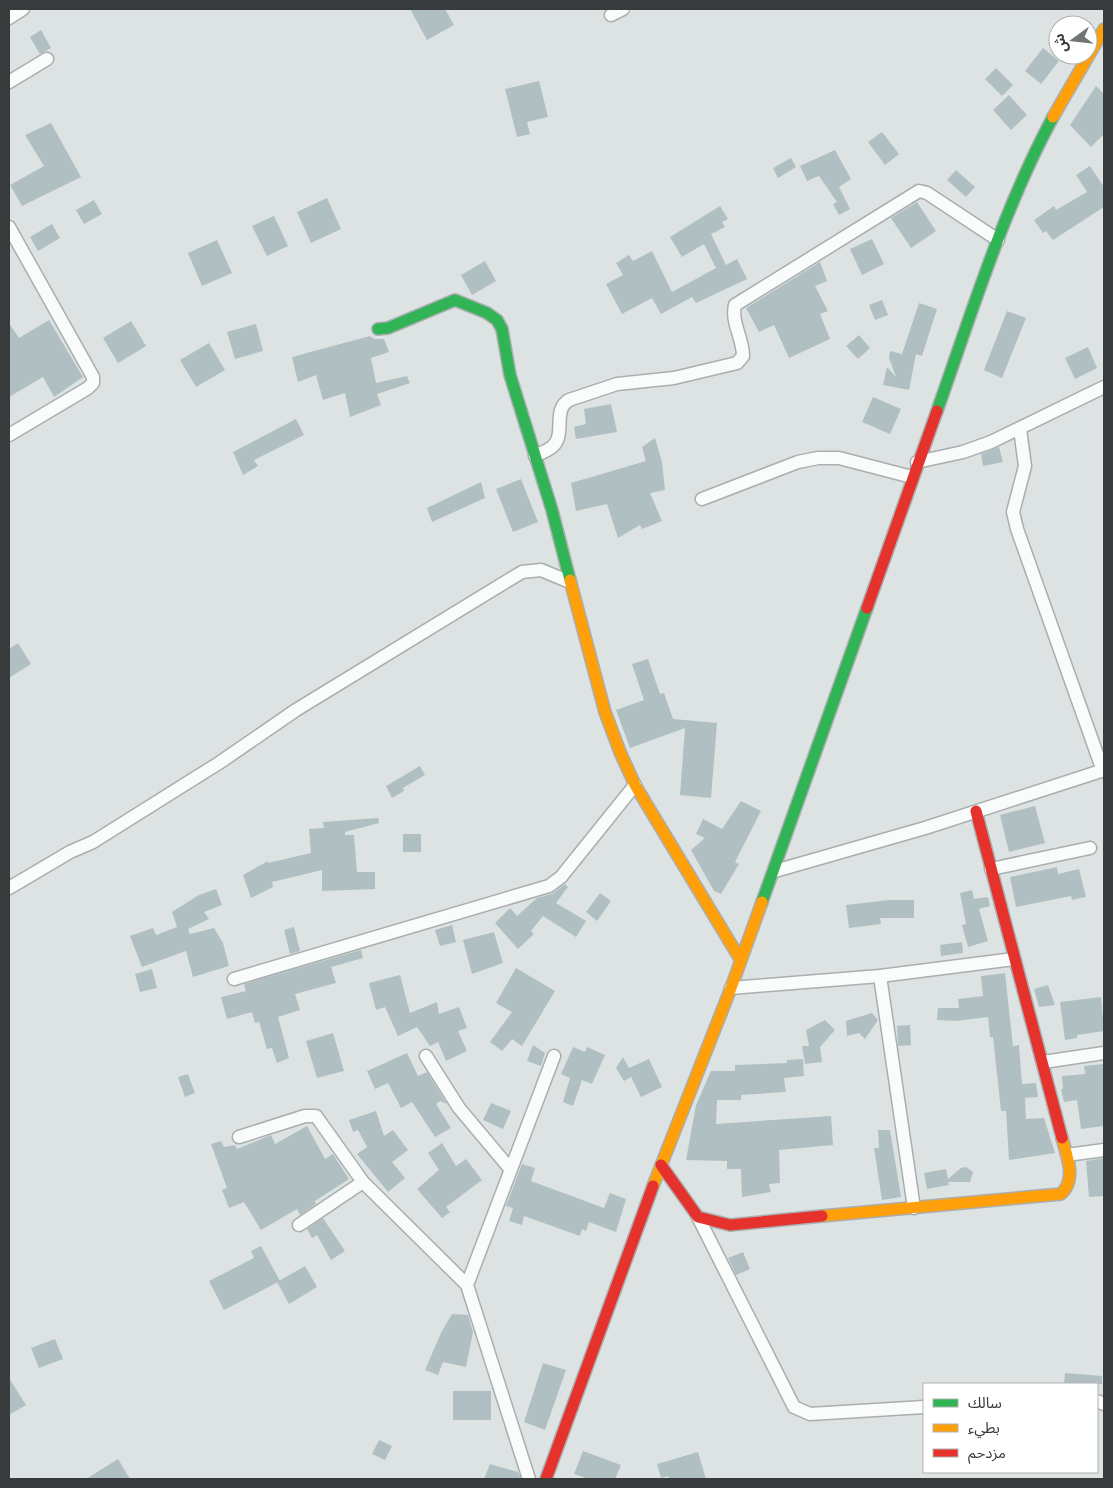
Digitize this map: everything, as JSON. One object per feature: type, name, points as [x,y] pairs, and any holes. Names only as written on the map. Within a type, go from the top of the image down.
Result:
[{"type":"street","points":[[9,18],[23,9]]},
{"type":"street","points":[[611,15],[623,9]]},
{"type":"street","points":[[546,1479],[661,1165],[732,988],[740,959],[775,870],[917,462],[998,240],[1040,143],[1071,83],[1104,29]]},
{"type":"street","points":[[9,82],[47,59]]},
{"type":"street","points":[[535,456],[552,447],[556,442],[563,403],[569,400],[617,384],[674,378],[737,364],[743,356],[743,348],[735,323],[735,305],[842,240],[910,195],[919,191],[927,193],[998,240]]},
{"type":"street","points":[[9,227],[93,377],[93,383],[88,388],[9,435]]},
{"type":"street","points":[[378,329],[388,328],[455,300],[487,313],[497,320],[502,329],[510,375],[535,456],[605,712],[635,785],[740,959]]},
{"type":"street","points":[[917,462],[964,452],[1020,429],[1104,387]]},
{"type":"street","points":[[775,870],[925,828],[976,810],[1104,771],[1017,529],[1013,512],[1025,466],[1020,429]]},
{"type":"street","points":[[702,499],[798,462],[818,458],[839,458],[912,478]]},
{"type":"street","points":[[9,888],[70,852],[93,842],[219,763],[305,704],[522,572],[541,570],[570,582]]},
{"type":"street","points":[[234,979],[549,886],[560,877],[635,785]]},
{"type":"street","points":[[698,1217],[730,1226],[1061,1194],[1069,1187],[1071,1179],[1067,1155],[1014,960],[976,810]]},
{"type":"street","points":[[991,869],[1090,848]]},
{"type":"street","points":[[732,988],[880,976],[1014,960]]},
{"type":"street","points":[[880,976],[914,1208]]},
{"type":"street","points":[[1043,1062],[1104,1054]]},
{"type":"street","points":[[426,1056],[478,1133],[511,1170]]},
{"type":"street","points":[[467,1285],[554,1056]]},
{"type":"street","points":[[239,1137],[305,1116],[316,1116],[363,1182],[467,1285],[529,1479]]},
{"type":"street","points":[[1067,1155],[1104,1150]]},
{"type":"street","points":[[661,1165],[698,1217],[794,1407],[810,1414],[923,1407]]},
{"type":"street","points":[[299,1225],[363,1182]]},
{"type":"building","points":[[410,9],[445,9],[454,25],[427,40]]},
{"type":"building","points":[[41,30],[51,48],[40,54],[30,37]]},
{"type":"building","points":[[1043,48],[1048,52],[1048,65],[1056,65],[1041,84],[1025,71]]},
{"type":"building","points":[[996,68],[1013,85],[1002,96],[985,79]]},
{"type":"building","points":[[539,81],[548,117],[527,122],[530,134],[517,137],[505,89]]},
{"type":"building","points":[[1096,86],[1104,94],[1104,134],[1091,147],[1070,125]]},
{"type":"building","points":[[1009,95],[1027,115],[1011,130],[993,110]]},
{"type":"building","points":[[51,123],[81,177],[22,206],[10,185],[44,166],[25,135]]},
{"type":"building","points":[[882,132],[899,154],[885,165],[868,142]]},
{"type":"building","points":[[835,150],[851,179],[839,187],[850,209],[839,215],[833,204],[837,202],[819,176],[807,181],[800,166]]},
{"type":"building","points":[[791,158],[796,167],[778,178],[773,168]]},
{"type":"building","points":[[1090,166],[1104,187],[1104,207],[1053,240],[1046,231],[1043,233],[1034,220],[1054,206],[1056,210],[1087,192],[1076,175]]},
{"type":"building","points":[[956,170],[975,187],[966,197],[947,180]]},
{"type":"building","points":[[327,198],[341,229],[311,243],[297,212]]},
{"type":"building","points":[[94,200],[102,214],[84,224],[76,210]]},
{"type":"building","points":[[917,202],[936,231],[911,248],[891,218]]},
{"type":"building","points":[[720,206],[728,219],[722,222],[725,227],[711,234],[726,265],[737,259],[747,279],[696,303],[692,297],[661,314],[652,298],[622,314],[606,284],[623,275],[616,263],[629,255],[633,261],[652,251],[672,292],[716,268],[704,244],[682,257],[670,237]]},
{"type":"building","points":[[274,216],[288,246],[267,256],[252,226]]},
{"type":"building","points":[[52,224],[60,238],[38,251],[30,237]]},
{"type":"building","points":[[872,239],[884,264],[862,275],[850,249]]},
{"type":"building","points":[[217,240],[232,273],[202,286],[188,253]]},
{"type":"building","points":[[485,261],[496,281],[472,295],[461,275]]},
{"type":"building","points":[[820,262],[827,281],[815,286],[828,311],[820,314],[830,339],[789,358],[774,325],[759,332],[746,308]]},
{"type":"building","points":[[882,300],[888,315],[875,320],[869,305]]},
{"type":"building","points":[[919,303],[937,309],[922,356],[916,354],[909,390],[883,385],[887,367],[896,377],[889,358],[890,351],[902,354]]},
{"type":"building","points":[[1007,311],[1026,318],[1002,378],[984,370]]},
{"type":"building","points":[[49,320],[83,377],[54,397],[43,377],[9,397],[9,323],[19,338]]},
{"type":"building","points":[[131,321],[146,346],[118,363],[103,338]]},
{"type":"building","points":[[256,324],[263,351],[235,359],[227,332]]},
{"type":"building","points":[[859,335],[870,348],[858,359],[846,346]]},
{"type":"building","points":[[370,336],[374,339],[384,339],[389,352],[371,358],[376,383],[407,376],[410,383],[377,394],[381,405],[350,417],[345,393],[323,400],[316,375],[298,382],[292,357]]},
{"type":"building","points":[[209,343],[225,370],[196,387],[180,360]]},
{"type":"building","points":[[1088,347],[1097,368],[1075,379],[1065,358]]},
{"type":"building","points":[[873,397],[901,409],[890,434],[862,422]]},
{"type":"building","points":[[611,404],[617,432],[576,439],[574,427],[586,424],[584,409]]},
{"type":"building","points":[[296,419],[304,435],[254,460],[258,466],[243,475],[233,452]]},
{"type":"building","points":[[655,438],[662,462],[665,490],[650,493],[662,521],[642,529],[640,525],[618,538],[607,504],[576,511],[571,483],[646,461],[642,447]]},
{"type":"building","points":[[999,447],[1003,462],[983,466],[981,454]]},
{"type":"building","points":[[521,479],[538,522],[513,532],[496,489]]},
{"type":"building","points":[[481,482],[485,498],[432,522],[427,508]]},
{"type":"building","points":[[18,643],[31,664],[9,678],[9,649]]},
{"type":"building","points":[[648,659],[660,694],[664,693],[673,719],[717,723],[711,798],[680,795],[685,728],[630,748],[616,710],[644,700],[632,664]]},
{"type":"building","points":[[420,766],[425,775],[403,788],[404,791],[392,798],[386,786]]},
{"type":"building","points":[[741,801],[761,811],[735,862],[739,864],[721,894],[714,891],[691,850],[705,838],[696,834],[703,819],[722,829]]},
{"type":"building","points":[[1035,806],[1045,843],[1009,852],[1000,815]]},
{"type":"building","points":[[378,818],[379,823],[345,832],[345,835],[354,835],[357,872],[375,872],[375,889],[322,891],[322,870],[272,882],[273,887],[251,898],[243,875],[268,861],[268,863],[311,853],[309,829],[324,828],[323,822]]},
{"type":"building","points":[[403,834],[421,834],[421,852],[403,852]]},
{"type":"building","points":[[1057,867],[1058,874],[1079,869],[1086,897],[1072,900],[1071,896],[1016,907],[1010,877]]},
{"type":"building","points":[[565,884],[568,887],[556,903],[586,921],[576,937],[543,916],[531,931],[534,934],[518,949],[495,923],[510,908],[517,916],[537,898],[552,894]]},
{"type":"building","points":[[216,889],[222,905],[204,912],[209,919],[188,929],[190,934],[214,928],[223,943],[229,966],[193,977],[186,951],[142,967],[130,936],[153,928],[156,935],[177,927],[172,912],[199,895]]},
{"type":"building","points":[[972,890],[974,899],[988,897],[990,906],[979,909],[988,941],[968,947],[962,925],[966,924],[960,893]]},
{"type":"building","points":[[600,893],[611,901],[597,921],[586,912]]},
{"type":"building","points":[[889,900],[914,900],[914,918],[880,918],[881,924],[849,928],[846,905]]},
{"type":"building","points":[[452,925],[456,942],[440,946],[435,930]]},
{"type":"building","points":[[294,927],[300,951],[290,954],[284,930]]},
{"type":"building","points":[[494,932],[503,963],[472,974],[463,940]]},
{"type":"building","points":[[962,942],[963,953],[941,956],[940,945]]},
{"type":"building","points":[[361,950],[363,958],[331,967],[336,983],[295,994],[300,1010],[278,1017],[289,1058],[277,1063],[272,1048],[267,1049],[259,1022],[255,1023],[252,1012],[227,1019],[221,997],[246,991],[244,984]]},
{"type":"building","points":[[516,968],[555,991],[522,1046],[512,1039],[502,1051],[490,1042],[512,1012],[496,1003]]},
{"type":"building","points":[[152,969],[157,988],[140,992],[135,974]]},
{"type":"building","points":[[1005,973],[1013,1046],[1019,1045],[1022,1084],[1036,1083],[1038,1097],[1025,1098],[1026,1119],[1044,1118],[1055,1153],[1009,1160],[1006,1111],[1001,1111],[993,1037],[990,1037],[988,1017],[956,1021],[937,1020],[938,1008],[959,1008],[958,999],[983,996],[981,976]]},
{"type":"building","points":[[400,975],[410,1013],[437,1002],[439,1014],[459,1007],[467,1028],[458,1031],[467,1051],[446,1061],[438,1042],[430,1046],[417,1027],[398,1036],[385,1007],[376,1010],[369,983]]},
{"type":"building","points":[[1048,985],[1055,1005],[1039,1007],[1034,989]]},
{"type":"building","points":[[1101,997],[1104,1031],[1077,1035],[1077,1038],[1065,1040],[1060,1002]]},
{"type":"building","points":[[872,1013],[878,1020],[865,1039],[859,1033],[847,1036],[846,1021]]},
{"type":"building","points":[[825,1020],[835,1030],[820,1047],[822,1062],[805,1064],[802,1046],[809,1046],[806,1030]]},
{"type":"building","points":[[910,1025],[911,1045],[898,1046],[897,1026]]},
{"type":"building","points":[[333,1033],[344,1071],[317,1078],[306,1041]]},
{"type":"building","points":[[533,1045],[545,1053],[541,1066],[527,1061]]},
{"type":"building","points":[[573,1047],[585,1052],[587,1047],[605,1055],[592,1084],[582,1080],[573,1106],[563,1102],[570,1078],[561,1074]]},
{"type":"building","points":[[407,1053],[418,1076],[427,1072],[447,1104],[440,1101],[436,1104],[451,1128],[435,1137],[412,1102],[401,1108],[388,1083],[375,1089],[367,1071]]},
{"type":"building","points":[[623,1057],[629,1068],[649,1059],[662,1087],[641,1097],[631,1077],[624,1081],[616,1068]]},
{"type":"building","points":[[803,1059],[804,1076],[784,1078],[786,1092],[741,1095],[741,1100],[717,1100],[716,1124],[831,1116],[833,1145],[779,1150],[780,1183],[769,1184],[771,1192],[742,1197],[741,1169],[727,1169],[727,1161],[686,1160],[696,1105],[711,1071],[735,1071],[735,1065],[787,1063],[787,1060]]},
{"type":"building","points":[[1104,1064],[1104,1126],[1081,1129],[1077,1100],[1064,1102],[1061,1089],[1063,1089],[1062,1076],[1085,1074],[1084,1066]]},
{"type":"building","points":[[188,1074],[195,1093],[185,1097],[178,1077]]},
{"type":"building","points":[[491,1103],[511,1111],[503,1129],[483,1120]]},
{"type":"building","points":[[376,1111],[384,1136],[393,1130],[408,1150],[392,1162],[405,1178],[388,1192],[357,1154],[367,1147],[358,1130],[353,1132],[349,1120]]},
{"type":"building","points":[[307,1126],[325,1159],[333,1154],[349,1179],[315,1201],[316,1204],[300,1215],[297,1209],[261,1230],[244,1202],[229,1208],[222,1190],[227,1188],[211,1144],[221,1141],[224,1147],[235,1145],[237,1149],[271,1135],[275,1144]]},
{"type":"building","points":[[878,1130],[890,1130],[901,1197],[882,1200],[874,1148],[879,1148]]},
{"type":"building","points":[[442,1143],[456,1166],[466,1159],[482,1180],[446,1207],[450,1212],[442,1218],[417,1189],[439,1170],[428,1153]]},
{"type":"building","points":[[1104,1158],[1104,1196],[1089,1197],[1086,1161]]},
{"type":"building","points":[[522,1164],[535,1168],[531,1181],[604,1208],[610,1193],[626,1199],[616,1232],[589,1222],[586,1231],[582,1229],[580,1236],[524,1216],[522,1225],[509,1221],[513,1208],[506,1206]]},
{"type":"building","points":[[966,1167],[973,1172],[970,1182],[948,1182],[949,1185],[927,1189],[924,1173],[946,1169],[948,1179],[961,1168]]},
{"type":"building","points":[[323,1218],[345,1251],[331,1260],[317,1235],[312,1238],[307,1229]]},
{"type":"building","points":[[261,1246],[280,1281],[224,1310],[209,1281],[254,1258],[251,1251]]},
{"type":"building","points":[[743,1252],[750,1269],[736,1275],[728,1258]]},
{"type":"building","points":[[305,1266],[317,1287],[289,1304],[277,1282]]},
{"type":"building","points":[[452,1314],[468,1315],[473,1332],[466,1367],[443,1362],[438,1375],[425,1370],[441,1333]]},
{"type":"building","points":[[55,1339],[63,1359],[39,1368],[31,1348]]},
{"type":"building","points":[[543,1363],[566,1370],[545,1430],[524,1422]]},
{"type":"building","points":[[1065,1373],[1102,1376],[1102,1384],[1064,1383]]},
{"type":"building","points":[[9,1378],[26,1405],[9,1415]]},
{"type":"building","points":[[453,1391],[491,1391],[491,1420],[453,1420]]},
{"type":"building","points":[[379,1440],[392,1446],[385,1460],[372,1454]]},
{"type":"building","points":[[583,1451],[621,1465],[615,1479],[589,1479],[574,1474]]},
{"type":"building","points":[[698,1452],[706,1479],[669,1479],[668,1476],[661,1478],[657,1464]]},
{"type":"building","points":[[118,1459],[130,1479],[86,1479]]},
{"type":"building","points":[[490,1464],[518,1472],[521,1479],[484,1479]]},
{"type":"traffic: fast","points":[[937,411],[989,262],[1019,188],[1053,117]]},
{"type":"traffic: fast","points":[[378,329],[388,328],[455,300],[487,313],[497,320],[502,329],[510,375],[552,510],[570,580]]},
{"type":"traffic: fast","points":[[762,902],[867,608]]},
{"type":"traffic: slow","points":[[1053,117],[1104,29]]},
{"type":"traffic: slow","points":[[570,580],[605,712],[620,752],[635,785],[740,959]]},
{"type":"traffic: slow","points":[[653,1186],[731,988],[762,902]]},
{"type":"traffic: slow","points":[[822,1216],[1061,1194],[1069,1182],[1070,1175],[1062,1138]]},
{"type":"traffic: jam","points":[[867,608],[937,411]]},
{"type":"traffic: jam","points":[[976,811],[1062,1138]]},
{"type":"traffic: jam","points":[[661,1165],[698,1217],[730,1225],[822,1216]]},
{"type":"traffic: jam","points":[[546,1479],[653,1186]]}]
